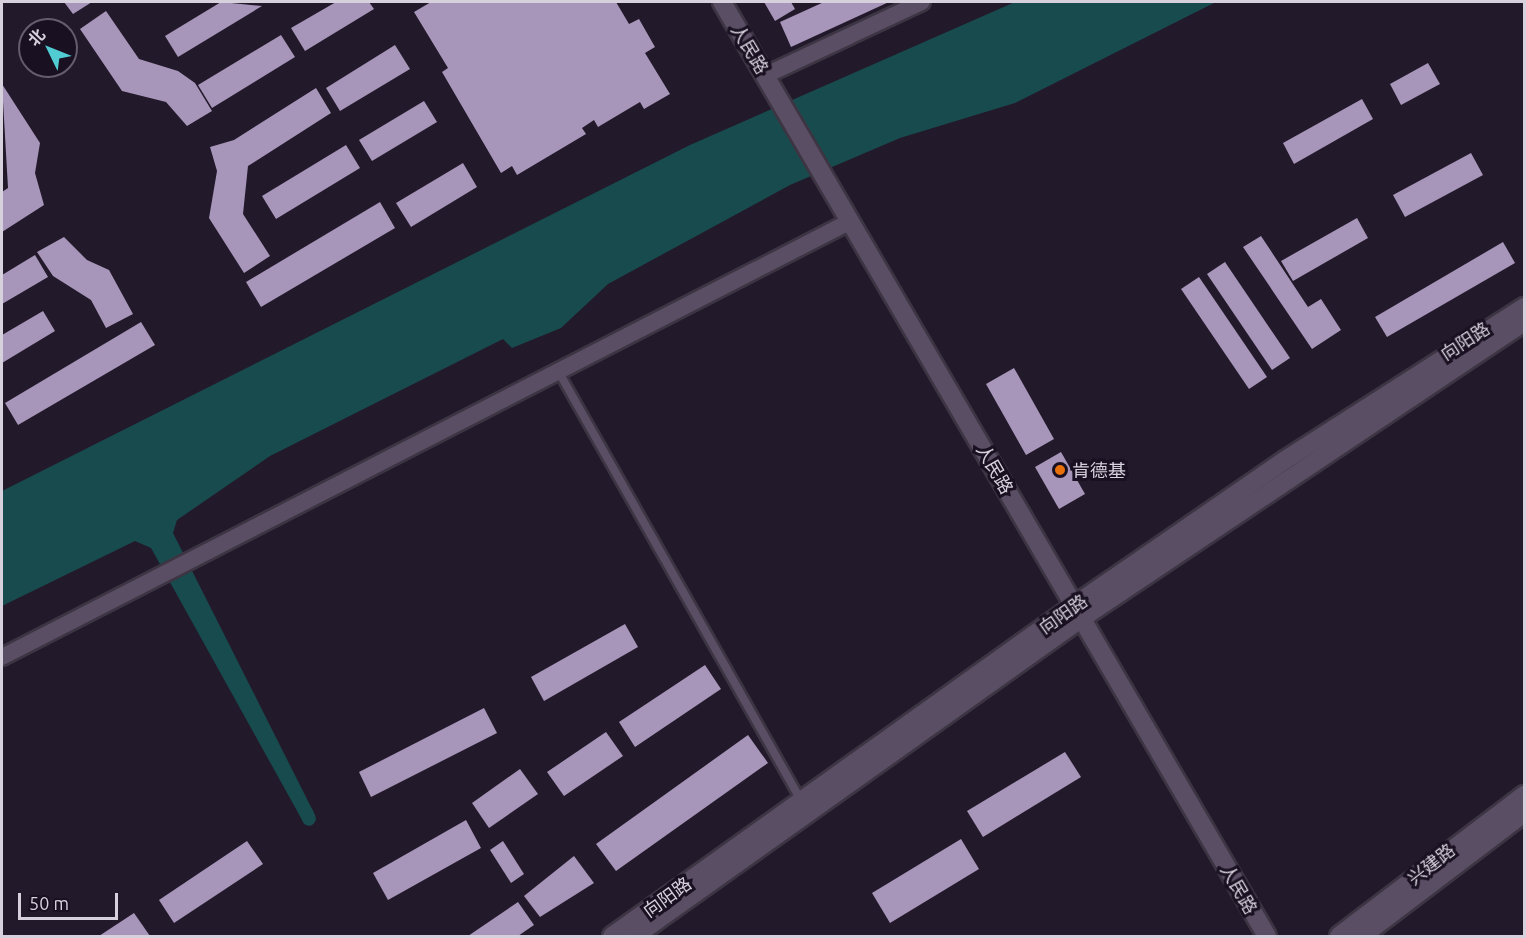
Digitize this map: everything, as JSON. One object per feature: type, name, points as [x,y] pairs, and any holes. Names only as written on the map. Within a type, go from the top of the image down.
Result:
[{"type":"street","name":"人民路","points":[[722,2],[1267,936]]},
{"type":"street","points":[[766,75],[922,2]]},
{"type":"street","points":[[2,657],[557,368],[851,221]]},
{"type":"street","name":"向阳路","points":[[636,936],[1295,454],[1524,307]]},
{"type":"street","name":"向阳路","points":[[612,936],[801,801],[1078,612],[1524,322]]},
{"type":"street","name":"兴建路","points":[[1339,936],[1524,795]]},
{"type":"street","name":"兴建路","points":[[1362,936],[1524,813]]},
{"type":"lane","points":[[557,368],[801,801]]},
{"type":"shaded area","points":[[1015,2],[1216,2],[1015,103],[900,138],[790,185],[608,284],[561,328],[512,348],[503,339],[270,456],[177,520],[173,533],[313,811],[301,818],[151,548],[135,541],[2,606],[2,491],[690,145]]},
{"type":"building","points":[[64,2],[92,2],[73,14]]},
{"type":"building","points":[[221,2],[262,6],[178,57],[165,36]]},
{"type":"building","points":[[336,2],[369,2],[374,9],[305,51],[291,28]]},
{"type":"building","points":[[431,2],[616,2],[629,24],[639,19],[655,47],[645,53],[670,94],[644,109],[640,102],[598,127],[594,120],[582,128],[586,134],[517,175],[512,166],[501,173],[442,72],[448,68],[414,12]]},
{"type":"building","points":[[764,2],[791,2],[795,9],[775,21]]},
{"type":"building","points":[[824,2],[889,2],[791,47],[780,22]]},
{"type":"building","points":[[106,11],[139,59],[178,71],[195,83],[212,111],[187,126],[166,102],[122,91],[80,29]]},
{"type":"building","points":[[281,35],[295,57],[212,108],[198,85]]},
{"type":"building","points":[[395,45],[410,69],[340,111],[326,88]]},
{"type":"building","points":[[1428,63],[1440,84],[1401,105],[1390,84]]},
{"type":"building","points":[[2,84],[40,143],[35,173],[44,205],[2,232],[2,192],[8,188]]},
{"type":"building","points":[[316,88],[331,113],[248,166],[243,214],[270,256],[244,273],[209,218],[217,171],[210,147],[234,140]]},
{"type":"building","points":[[1362,99],[1373,119],[1294,164],[1283,143]]},
{"type":"building","points":[[424,101],[437,122],[372,161],[359,140]]},
{"type":"building","points":[[346,145],[360,168],[276,219],[262,196]]},
{"type":"building","points":[[1471,153],[1483,175],[1405,217],[1393,195]]},
{"type":"building","points":[[463,163],[477,187],[411,227],[396,203]]},
{"type":"building","points":[[380,202],[395,228],[261,307],[246,282]]},
{"type":"building","points":[[1357,218],[1368,238],[1293,281],[1281,261]]},
{"type":"building","points":[[1261,236],[1308,307],[1321,299],[1341,330],[1312,349],[1243,247]]},
{"type":"building","points":[[64,237],[87,260],[109,270],[133,314],[106,328],[91,300],[53,276],[37,252]]},
{"type":"building","points":[[1503,242],[1515,263],[1387,337],[1375,317]]},
{"type":"building","points":[[35,255],[48,277],[2,304],[2,275]]},
{"type":"building","points":[[1225,262],[1290,358],[1272,370],[1207,274]]},
{"type":"building","points":[[1199,277],[1267,377],[1249,389],[1181,289]]},
{"type":"building","points":[[43,311],[55,331],[2,363],[2,335]]},
{"type":"building","points":[[141,322],[155,345],[18,425],[5,403]]},
{"type":"building","points":[[1014,368],[1054,439],[1026,455],[986,384]]},
{"type":"building","points":[[1061,452],[1085,494],[1059,509],[1035,467]]},
{"type":"building","points":[[625,624],[638,647],[544,701],[531,677]]},
{"type":"building","points":[[705,665],[721,689],[635,747],[619,722]]},
{"type":"building","points":[[484,708],[497,733],[371,797],[359,772]]},
{"type":"building","points":[[606,732],[623,756],[564,796],[547,772]]},
{"type":"building","points":[[748,735],[768,763],[616,871],[596,844]]},
{"type":"building","points":[[1065,752],[1081,777],[983,837],[967,811]]},
{"type":"building","points":[[520,769],[538,794],[489,828],[472,803]]},
{"type":"building","points":[[466,820],[481,848],[388,900],[373,873]]},
{"type":"building","points":[[961,839],[979,869],[890,923],[872,893]]},
{"type":"building","points":[[247,841],[263,864],[174,923],[159,900]]},
{"type":"building","points":[[503,841],[524,874],[511,883],[490,850]]},
{"type":"building","points":[[574,856],[594,883],[540,917],[524,896]]},
{"type":"building","points":[[518,902],[534,925],[518,936],[468,936]]},
{"type":"building","points":[[134,913],[150,936],[99,936]]},
{"type":"waterway","points":[[307,814],[309,819]]},
{"type":"place","name":"肯德基","points":[[1060,470]]}]
